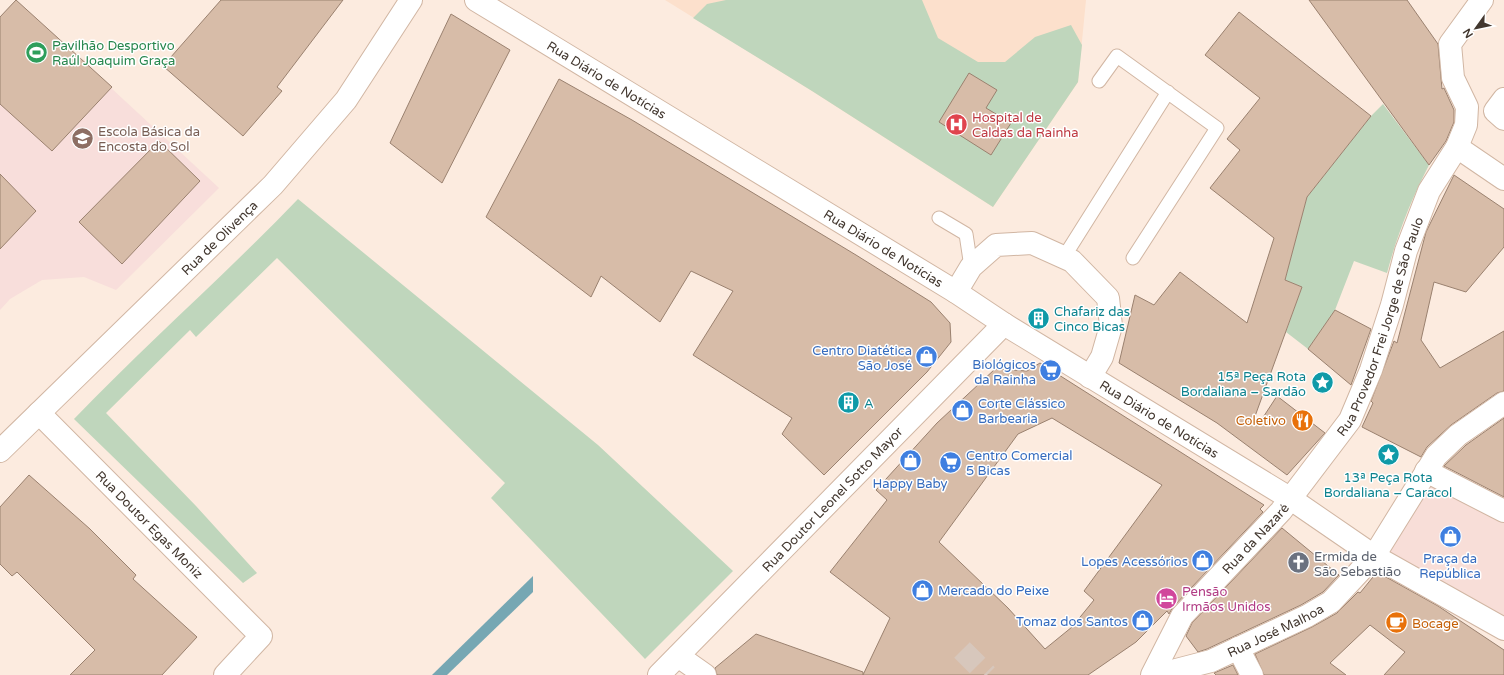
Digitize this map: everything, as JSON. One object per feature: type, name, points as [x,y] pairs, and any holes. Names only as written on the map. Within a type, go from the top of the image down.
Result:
[{"type":"street","name":"Rua de Olivença","points":[[0,452],[273,185],[346,100],[411,0]]},
{"type":"street","name":"Rua Diário de Notícias","points":[[476,0],[956,292],[1004,324],[1290,499],[1374,556]]},
{"type":"street","name":"Rua Provedor Frei Jorge de São Paulo","points":[[1290,499],[1350,420],[1371,370],[1392,305],[1406,251],[1426,198],[1443,167],[1457,147],[1466,125],[1467,107],[1453,78],[1450,44],[1482,0]]},
{"type":"street","points":[[1504,99],[1495,111],[1504,118]]},
{"type":"street","points":[[1457,147],[1504,179]]},
{"type":"street","points":[[956,292],[971,267],[996,246],[1032,243],[1072,261],[1108,298],[1111,326],[1102,357],[1090,377]]},
{"type":"street","name":"Rua Doutor Leonel Sotto Mayor","points":[[659,675],[1004,324]]},
{"type":"street","points":[[1504,403],[1458,435],[1436,456],[1374,556],[1504,629]]},
{"type":"street","name":"Rua Doutor Egas Moniz","points":[[39,413],[261,636],[225,675]]},
{"type":"street","points":[[1426,471],[1504,511]]},
{"type":"street","name":"Rua da Nazaré","points":[[1152,675],[1182,616],[1281,511],[1290,499]]},
{"type":"street","name":"Rua José Malhoa","points":[[1157,675],[1211,661],[1307,616],[1331,602],[1374,556]]},
{"type":"street","points":[[1238,648],[1252,675]]},
{"type":"street","points":[[678,656],[705,675]]},
{"type":"lane","points":[[1099,81],[1117,56],[1217,128],[1133,258]]},
{"type":"lane","points":[[1064,257],[1168,92]]},
{"type":"lane","points":[[940,218],[966,234],[971,267]]},
{"type":"shaded area","name":"Escola Básica da Encosta do Sol","points":[[16,0],[219,188],[116,290],[84,277],[42,280],[10,299],[0,310],[0,17]]},
{"type":"shaded area","name":"Hospital de Caldas da Rainha","points":[[665,0],[1086,0],[1078,82],[993,207],[812,91]]},
{"type":"shaded area","name":"Praça da República","points":[[1430,479],[1504,517],[1504,623],[1384,555]]},
{"type":"green space","name":"Hospital de Caldas da Rainha","points":[[726,0],[922,0],[938,38],[978,62],[1005,62],[1035,37],[1071,25],[1082,45],[1078,82],[993,207],[812,91],[693,18],[707,4]]},
{"type":"green space","points":[[1383,104],[1429,165],[1405,218],[1387,273],[1354,261],[1335,310],[1308,349],[1286,332],[1302,287],[1285,280],[1307,197],[1371,116]]},
{"type":"green space","points":[[298,199],[598,445],[733,571],[645,659],[491,498],[505,483],[277,258],[196,337],[190,330],[106,413],[196,506],[257,573],[243,583],[74,419]]},
{"type":"water","points":[[533,576],[533,592],[447,675],[432,675]]},
{"type":"building","name":"Pavilhão Desportivo Raúl Joaquim Graça","points":[[16,0],[112,87],[52,151],[0,104],[0,17]]},
{"type":"building","points":[[221,0],[343,0],[277,87],[282,91],[243,136],[163,66]]},
{"type":"building","points":[[1309,0],[1407,0],[1438,44],[1442,89],[1444,88],[1454,110],[1454,122],[1446,141],[1429,165]]},
{"type":"building","points":[[1239,12],[1371,116],[1307,197],[1285,280],[1302,287],[1254,419],[1260,422],[1277,396],[1325,433],[1287,475],[1217,423],[1119,363],[1135,295],[1154,305],[1180,272],[1247,323],[1274,238],[1210,188],[1240,150],[1227,139],[1260,98],[1205,55]]},
{"type":"building","points":[[451,14],[510,50],[442,183],[390,143]]},
{"type":"building","points":[[969,73],[997,90],[986,108],[1011,123],[991,155],[939,122]]},
{"type":"building","points":[[559,79],[632,120],[856,255],[931,302],[950,323],[951,342],[927,372],[824,475],[782,434],[792,418],[693,355],[733,291],[691,271],[660,322],[601,276],[591,297],[486,217]]},
{"type":"building","points":[[159,141],[200,181],[122,264],[79,222]]},
{"type":"building","points":[[0,174],[36,211],[0,249]]},
{"type":"building","points":[[1454,175],[1504,209],[1504,247],[1466,292],[1434,282],[1421,340],[1440,368],[1504,331],[1504,391],[1497,393],[1451,425],[1427,447],[1421,457],[1362,427],[1373,403],[1371,401],[1394,341],[1397,343],[1426,232]]},
{"type":"building","points":[[1335,310],[1371,329],[1351,385],[1308,349]]},
{"type":"building","points":[[1040,363],[1264,505],[1260,509],[1263,512],[1173,607],[1169,614],[1167,611],[1136,642],[1088,675],[863,675],[890,618],[830,572],[887,500],[876,490],[937,423],[995,369],[1027,371]],"holes":[[[1052,418],[1162,485],[1084,591],[1094,600],[1072,627],[1045,649],[1008,608],[939,542],[1018,434]]]},
{"type":"building","points":[[1504,418],[1504,497],[1444,466],[1466,445]]},
{"type":"building","points":[[29,475],[90,529],[136,575],[133,579],[197,637],[162,675],[70,675],[95,650],[17,572],[12,576],[0,564],[0,507]]},
{"type":"building","points":[[1282,528],[1339,575],[1323,592],[1301,605],[1198,652],[1186,636],[1192,623]]},
{"type":"building","points":[[1377,572],[1438,606],[1504,650],[1504,675],[1384,675],[1405,652],[1370,625],[1330,663],[1346,675],[1264,675],[1255,654],[1312,627],[1337,613],[1358,592],[1360,593]]},
{"type":"building","points":[[756,634],[863,672],[863,675],[717,675],[715,668]]},
{"type":"building","points":[[1233,665],[1238,675],[1216,675],[1214,673]]},
{"type":"tunnel","points":[[962,650],[987,675]]},
{"type":"place","name":"Pavilhão Desportivo Raúl Joaquim Graça","points":[[37,52]]},
{"type":"place","name":"Hospital de Caldas da Rainha","points":[[957,124]]},
{"type":"place","name":"Escola Básica da Encosta do Sol","points":[[83,138]]},
{"type":"place","name":"Chafariz das Cinco Bicas","points":[[1039,318]]},
{"type":"place","name":"Centro Diatética São José","points":[[927,357]]},
{"type":"place","name":"Biológicos da Rainha","points":[[1051,371]]},
{"type":"place","name":"15ª Peça Rota Bordaliana – Sardão","points":[[1322,383]]},
{"type":"place","name":"A","points":[[849,403]]},
{"type":"place","name":"Corte Clássico Barbearia","points":[[963,410]]},
{"type":"place","name":"Coletivo","points":[[1302,420]]},
{"type":"place","name":"13ª Peça Rota Bordaliana – Caracol","points":[[1388,455]]},
{"type":"place","name":"Happy Baby","points":[[910,461]]},
{"type":"place","name":"Centro Comercial 5 Bicas","points":[[950,462]]},
{"type":"place","name":"Praça da República","points":[[1450,536]]},
{"type":"place","name":"Lopes Acessórios","points":[[1203,561]]},
{"type":"place","name":"Ermida de São Sebastião","points":[[1299,563]]},
{"type":"place","name":"Mercado do Peixe","points":[[922,590]]},
{"type":"place","name":"Pensão Irmãos Unidos","points":[[1166,598]]},
{"type":"place","name":"Tomaz dos Santos","points":[[1143,621]]},
{"type":"place","name":"Bocage","points":[[1396,623]]}]
